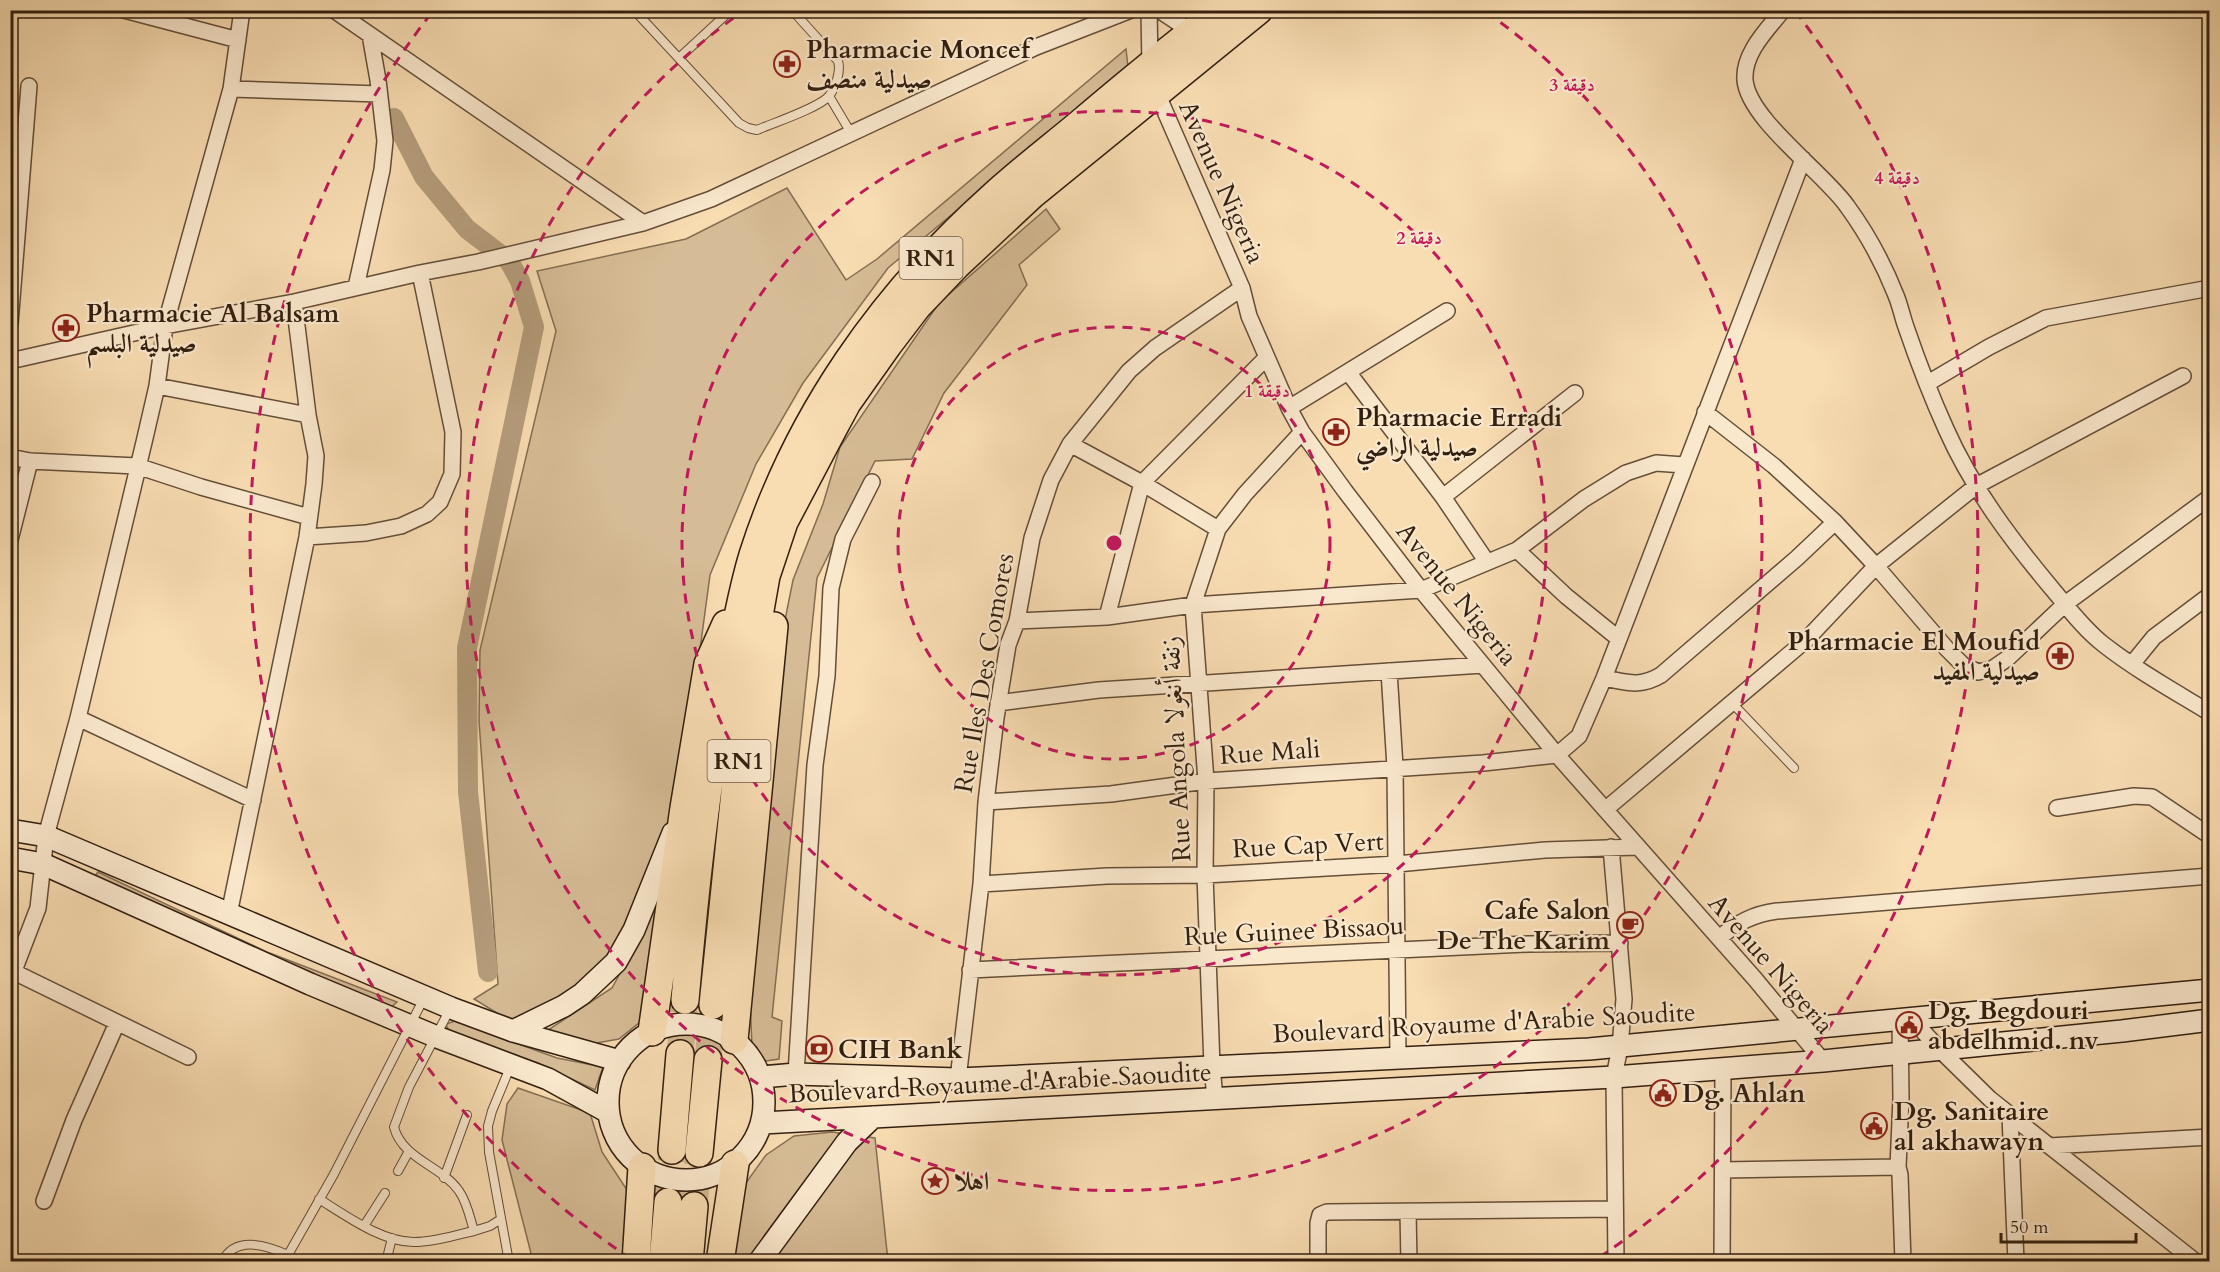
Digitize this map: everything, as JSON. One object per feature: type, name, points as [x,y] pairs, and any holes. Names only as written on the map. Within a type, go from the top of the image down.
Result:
[{"type":"highway","name":"RN1","points":[[685,1000],[711,756],[744,585],[767,514],[802,437],[829,389],[864,337],[919,270],[990,199],[1220,10]]},
{"type":"highway","name":"RN1","points":[[713,1005],[745,695],[766,576],[784,522],[847,404],[917,307],[974,249],[1033,194],[1259,10]]},
{"type":"highway","points":[[735,1040],[784,522]]},
{"type":"highway","points":[[652,1032],[684,807],[708,664],[744,585]]},
{"type":"highway","points":[[672,1150],[680,1054]]},
{"type":"highway","points":[[699,1153],[708,1060]]},
{"type":"highway","points":[[720,1262],[735,1164]]},
{"type":"highway","points":[[636,1262],[642,1167]]},
{"type":"highway","points":[[663,1262],[668,1202]]},
{"type":"highway","points":[[689,1262],[694,1206]]},
{"type":"main road","points":[[513,1031],[564,1006],[582,994],[616,962],[634,930],[684,807]]},
{"type":"main road","points":[[10,830],[46,836],[451,1008],[513,1031],[620,1061]]},
{"type":"main road","points":[[10,858],[43,864],[310,984],[573,1091],[608,1112]]},
{"type":"main road","name":"Boulevard Royaume d'Arabie Saoudite","points":[[761,1077],[796,1074],[958,1079],[1620,1047],[1796,1028],[1907,1020],[2210,990]]},
{"type":"main road","name":"Boulevard Royaume d'Arabie Saoudite","points":[[762,1123],[1614,1077],[1823,1061],[2210,1020]]},
{"type":"main road","points":[[694,1024],[715,1029],[735,1040],[754,1063],[761,1077],[765,1100],[762,1123],[752,1145],[735,1164],[714,1176],[689,1181],[664,1178],[642,1167],[626,1152],[614,1133],[608,1112],[609,1086],[620,1061],[634,1044],[652,1032],[672,1025],[694,1024]]},
{"type":"main road","points":[[759,1262],[847,1142],[873,1117]]},
{"type":"street","points":[[124,10],[238,40]]},
{"type":"street","points":[[188,1057],[12,976],[38,908],[46,836],[78,718],[157,386],[165,326],[231,89],[242,10]]},
{"type":"street","points":[[334,10],[643,223]]},
{"type":"street","points":[[10,360],[165,326],[294,302],[643,223],[711,199],[1036,47],[1131,10]]},
{"type":"street","points":[[1149,10],[1150,66]]},
{"type":"street","points":[[1159,10],[1192,32]]},
{"type":"street","points":[[1783,10],[1753,49],[1745,73],[1745,82],[1754,104],[1766,121],[1847,205],[1873,249],[1896,296],[1946,429],[1976,486],[2031,564],[2102,644],[2210,713]]},
{"type":"street","points":[[356,287],[382,170],[385,141],[370,35]]},
{"type":"street","points":[[10,324],[17,150],[29,86]]},
{"type":"street","points":[[231,89],[379,94]]},
{"type":"street","name":"Avenue Nigeria","points":[[1157,93],[1242,288],[1249,316],[1266,358],[1302,432],[1421,590],[1557,755],[1719,938],[1823,1061]]},
{"type":"street","points":[[1557,755],[1579,736],[1604,678],[1803,159]]},
{"type":"street","points":[[307,537],[366,532],[400,526],[427,514],[440,502],[452,474],[453,432],[420,273]]},
{"type":"street","name":"Rue Iles Des Comores","points":[[958,1079],[981,884],[986,802],[998,703],[1008,645],[1017,621],[1032,538],[1051,480],[1070,444],[1129,371],[1155,348],[1242,288]]},
{"type":"street","points":[[1928,383],[1989,347],[2046,318],[2210,288]]},
{"type":"street","points":[[229,914],[307,537],[314,484],[316,456],[308,415],[294,302]]},
{"type":"street","points":[[1289,408],[1447,311]]},
{"type":"street","points":[[1107,617],[1142,483],[1266,358]]},
{"type":"street","points":[[1348,372],[1443,497],[1487,562]]},
{"type":"street","points":[[1606,809],[1806,640],[1876,566],[1976,486],[2183,376]]},
{"type":"street","points":[[157,386],[308,415]]},
{"type":"street","points":[[1443,497],[1575,393]]},
{"type":"street","points":[[1705,412],[1774,466],[1835,522],[1947,649],[1963,664],[1978,672],[1992,669],[2008,658],[2065,604],[2210,497]]},
{"type":"street","name":"Rue Angola زنقة أنغولا","points":[[1215,1099],[1205,875],[1206,781],[1193,605],[1218,529],[1245,495],[1302,432]]},
{"type":"street","points":[[1070,444],[1142,483],[1218,529]]},
{"type":"street","points":[[10,458],[137,466],[201,487],[309,516]]},
{"type":"street","points":[[10,540],[30,461]]},
{"type":"street","points":[[1017,621],[1107,617],[1193,605],[1421,590],[1517,550],[1584,499],[1626,473],[1656,463],[1684,465]]},
{"type":"street","points":[[796,1074],[814,777],[827,676],[831,588],[843,539],[872,483]]},
{"type":"street","points":[[1604,678],[1635,684],[1661,675],[1797,558],[1835,522]]},
{"type":"street","points":[[1517,550],[1566,596],[1619,639]]},
{"type":"street","points":[[2132,664],[2154,637],[2210,595]]},
{"type":"street","points":[[998,703],[1099,690],[1483,665]]},
{"type":"street","points":[[1389,671],[1395,767],[1398,1057]]},
{"type":"street","points":[[78,718],[253,800]]},
{"type":"street","name":"Rue Mali","points":[[986,802],[1111,794],[1206,781],[1483,763],[1557,755]]},
{"type":"street","points":[[2057,808],[2134,796],[2152,797],[2210,836]]},
{"type":"street","points":[[1611,847],[1624,999],[1620,1047],[1614,1077],[1616,1262]]},
{"type":"street","name":"Rue Cap Vert","points":[[981,884],[1107,876],[1205,875],[1397,864],[1545,850],[1637,847]]},
{"type":"street","points":[[1719,938],[1736,924],[1748,918],[1777,911],[2210,876]]},
{"type":"street","name":"Rue Guinee Bissaou","points":[[970,970],[1528,944],[1620,943]]},
{"type":"street","points":[[1907,1020],[2010,1115],[2196,1262]]},
{"type":"street","points":[[1903,1262],[1898,1167],[1902,1052],[1907,1020]]},
{"type":"street","points":[[44,1201],[74,1120],[117,1023]]},
{"type":"street","points":[[1722,1262],[1723,1069]]},
{"type":"street","points":[[2010,1115],[2016,1262]]},
{"type":"street","points":[[2049,1146],[2207,1139]]},
{"type":"street","points":[[1723,1170],[1898,1167]]},
{"type":"street","points":[[1318,1262],[1318,1222],[1323,1213],[1337,1211],[1616,1209]]},
{"type":"street","points":[[1408,1212],[1409,1262]]},
{"type":"lane","points":[[634,10],[739,123],[757,130],[829,96],[840,70],[838,61],[792,10]]},
{"type":"lane","points":[[679,58],[731,10]]},
{"type":"lane","points":[[829,96],[850,133]]},
{"type":"lane","points":[[1732,703],[1794,768]]},
{"type":"lane","points":[[222,1262],[226,1254],[235,1246],[257,1244],[286,1258],[334,1174],[425,997]]},
{"type":"lane","points":[[451,1008],[409,1088],[395,1121],[396,1133],[409,1151],[459,1190],[474,1231]]},
{"type":"lane","points":[[509,1262],[489,1152],[488,1126],[511,1064]]},
{"type":"lane","points":[[444,1178],[466,1115]]},
{"type":"lane","points":[[398,1171],[409,1151]]},
{"type":"lane","points":[[364,1227],[385,1193]]},
{"type":"lane","points":[[319,1199],[364,1227],[413,1243],[474,1231],[490,1226],[501,1219]]},
{"type":"lane","points":[[386,1262],[392,1238]]},
{"type":"shaded area","points":[[1126,49],[1128,67],[888,268],[803,383],[756,464],[710,575],[686,754],[654,875],[611,963],[525,1023],[505,1018],[474,999],[498,984],[479,721],[480,650],[556,331],[537,271],[686,239],[787,188],[846,280],[877,259]]},
{"type":"shaded area","points":[[1046,209],[1060,229],[1019,265],[1027,285],[944,393],[912,459],[875,461],[817,578],[772,1017],[782,1021],[779,1059],[766,1061],[752,1046],[750,1000],[777,660],[793,580],[823,504],[840,447],[939,303]]},
{"type":"shaded area","points":[[675,848],[640,1022],[619,1039],[591,1044],[548,1030],[612,988],[640,936]]},
{"type":"shaded area","points":[[98,872],[267,952],[397,1002],[387,1011],[92,880]]},
{"type":"shaded area","points":[[455,1021],[557,1058],[603,1067],[595,1090],[538,1063],[449,1032],[446,1024]]},
{"type":"shaded area","points":[[518,1088],[590,1113],[602,1152],[629,1193],[626,1261],[533,1261],[502,1140],[507,1104]]},
{"type":"shaded area","points":[[832,1132],[875,1138],[888,1261],[729,1262],[738,1194],[766,1155],[794,1136]]},
{"type":"waterway","points":[[394,118],[424,177],[467,229],[509,261],[520,281],[534,327],[467,648],[468,792],[488,972]]},
{"type":"tunnel","points":[[680,1054],[685,1000]]},
{"type":"tunnel","points":[[708,1060],[713,1005]]},
{"type":"tunnel","points":[[668,1202],[672,1150]]},
{"type":"tunnel","points":[[694,1206],[699,1153]]},
{"type":"place","name":"Pharmacie Moncef صيدلية منصف","points":[[787,64]]},
{"type":"place","name":"Pharmacie Al Balsam صيدلية البلسم","points":[[66,328]]},
{"type":"place","name":"Pharmacie Erradi صيدلية الراضي","points":[[1336,432]]},
{"type":"place","name":"Pharmacie El Moufid صيدلية المفيد","points":[[2060,656]]},
{"type":"place","name":"Cafe Salon De The Karim","points":[[1630,925]]},
{"type":"place","name":"Dg. Begdouri abdelhmid. nv","points":[[1909,1025]]},
{"type":"place","name":"CIH Bank","points":[[819,1049]]},
{"type":"place","name":"Dg. Ahlan","points":[[1663,1093]]},
{"type":"place","name":"Dg. Sanitaire al akhawayn","points":[[1874,1126]]},
{"type":"place","name":"اهلا","points":[[935,1181]]}]
